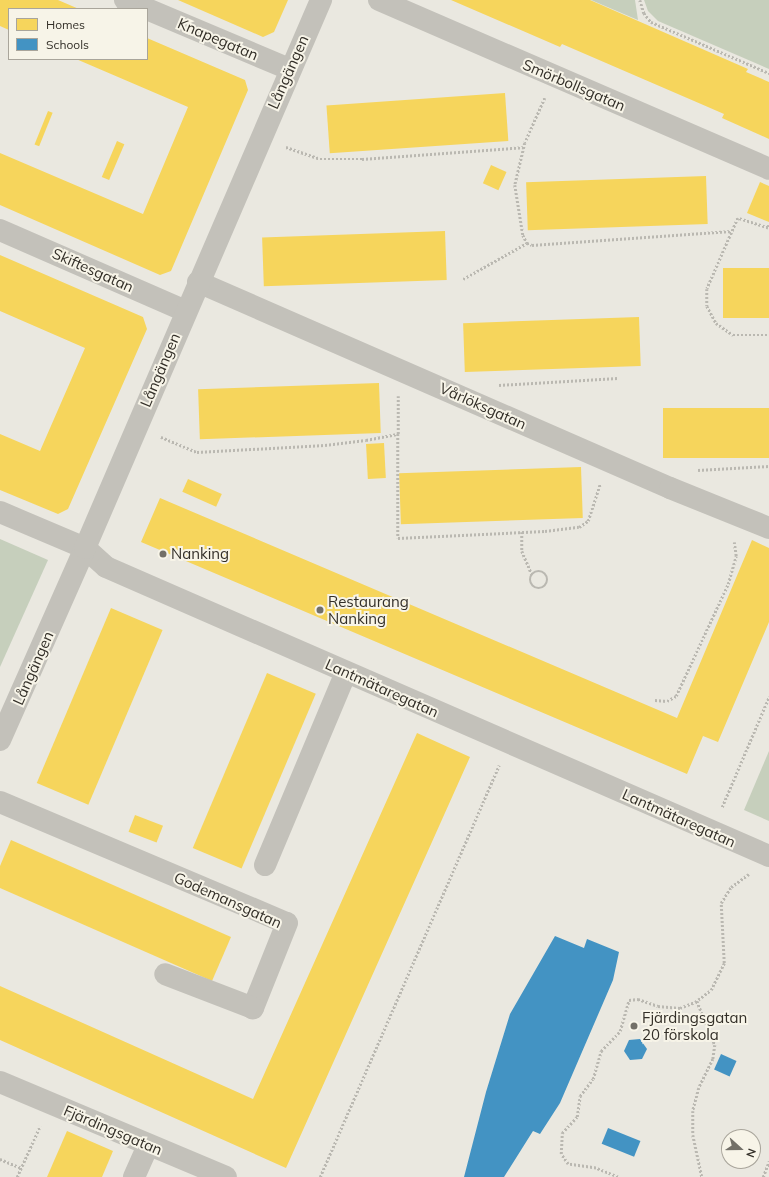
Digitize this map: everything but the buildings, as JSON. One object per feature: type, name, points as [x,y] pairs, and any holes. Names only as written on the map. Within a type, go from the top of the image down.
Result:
[{"type":"street","name":"Knapegatan","points":[[125,0],[145,8]]},
{"type":"street","name":"Långängen","points":[[0,740],[85,548],[185,310],[289,69],[321,0]]},
{"type":"street","name":"Smörbollsgatan","points":[[379,0],[769,169]]},
{"type":"street","name":"Knapegatan","points":[[148,9],[289,69]]},
{"type":"street","name":"Skiftesgatan","points":[[0,230],[185,310]]},
{"type":"street","name":"Vårlöksgatan","points":[[198,282],[670,488],[769,528]]},
{"type":"street","name":"Lantmätaregatan","points":[[0,512],[85,548],[106,567],[711,833],[761,863]]},
{"type":"street","points":[[265,865],[346,672]]},
{"type":"street","name":"Godemansgatan","points":[[0,802],[287,923],[253,1008],[165,974]]},
{"type":"street","name":"Fjärdingsgatan","points":[[0,1082],[226,1177]]},
{"type":"street","points":[[134,1177],[148,1145]]},
{"type":"path","points":[[640,0],[644,13],[651,22],[769,74]]},
{"type":"path","points":[[554,77],[524,147],[515,185],[523,236],[527,243],[532,245],[732,231]]},
{"type":"path","points":[[284,146],[320,159],[362,159],[524,147]]},
{"type":"path","points":[[769,225],[768,228],[738,218],[707,289],[707,306],[716,323],[733,335],[769,335]]},
{"type":"path","points":[[463,279],[527,243]]},
{"type":"path","points":[[399,369],[398,538],[522,532],[579,527],[588,521],[608,460]]},
{"type":"path","points":[[480,405],[486,392],[503,383],[618,378]]},
{"type":"path","points":[[153,434],[198,452],[325,445],[398,434]]},
{"type":"path","points":[[670,488],[678,471],[769,466]]},
{"type":"path","points":[[655,700],[667,701],[676,696],[728,584],[736,556],[734,535],[725,511]]},
{"type":"path","points":[[522,532],[522,551],[532,574],[532,586],[539,589],[546,587],[549,580],[546,573],[539,571],[532,574]]},
{"type":"path","points":[[711,833],[769,697]]},
{"type":"path","points":[[320,1177],[509,743]]},
{"type":"path","points":[[618,1177],[596,1168],[568,1164],[563,1160],[561,1149],[562,1133],[576,1117],[580,1096],[594,1079],[601,1051],[620,1031],[629,1000],[638,999],[671,1008],[696,1001],[711,990],[724,963],[721,903],[724,895],[761,863]]},
{"type":"path","points":[[696,1001],[715,1045],[713,1059],[700,1088],[693,1111],[693,1135],[702,1177]]},
{"type":"path","points":[[17,1177],[40,1126]]},
{"type":"path","points":[[0,1159],[21,1168]]},
{"type":"path","points":[[763,1177],[769,1161]]},
{"type":"green space","points":[[591,0],[635,0],[638,20]]},
{"type":"green space","points":[[644,0],[769,0],[769,69],[658,21],[648,11]]},
{"type":"green space","points":[[0,539],[48,560],[0,667]]},
{"type":"green space","points":[[769,751],[769,821],[744,810]]},
{"type":"place","name":"Nanking","points":[[163,554]]},
{"type":"place","name":"Restaurang Nanking","points":[[320,610]]},
{"type":"place","name":"Fjärdingsgatan 20 förskola","points":[[634,1026]]}]
